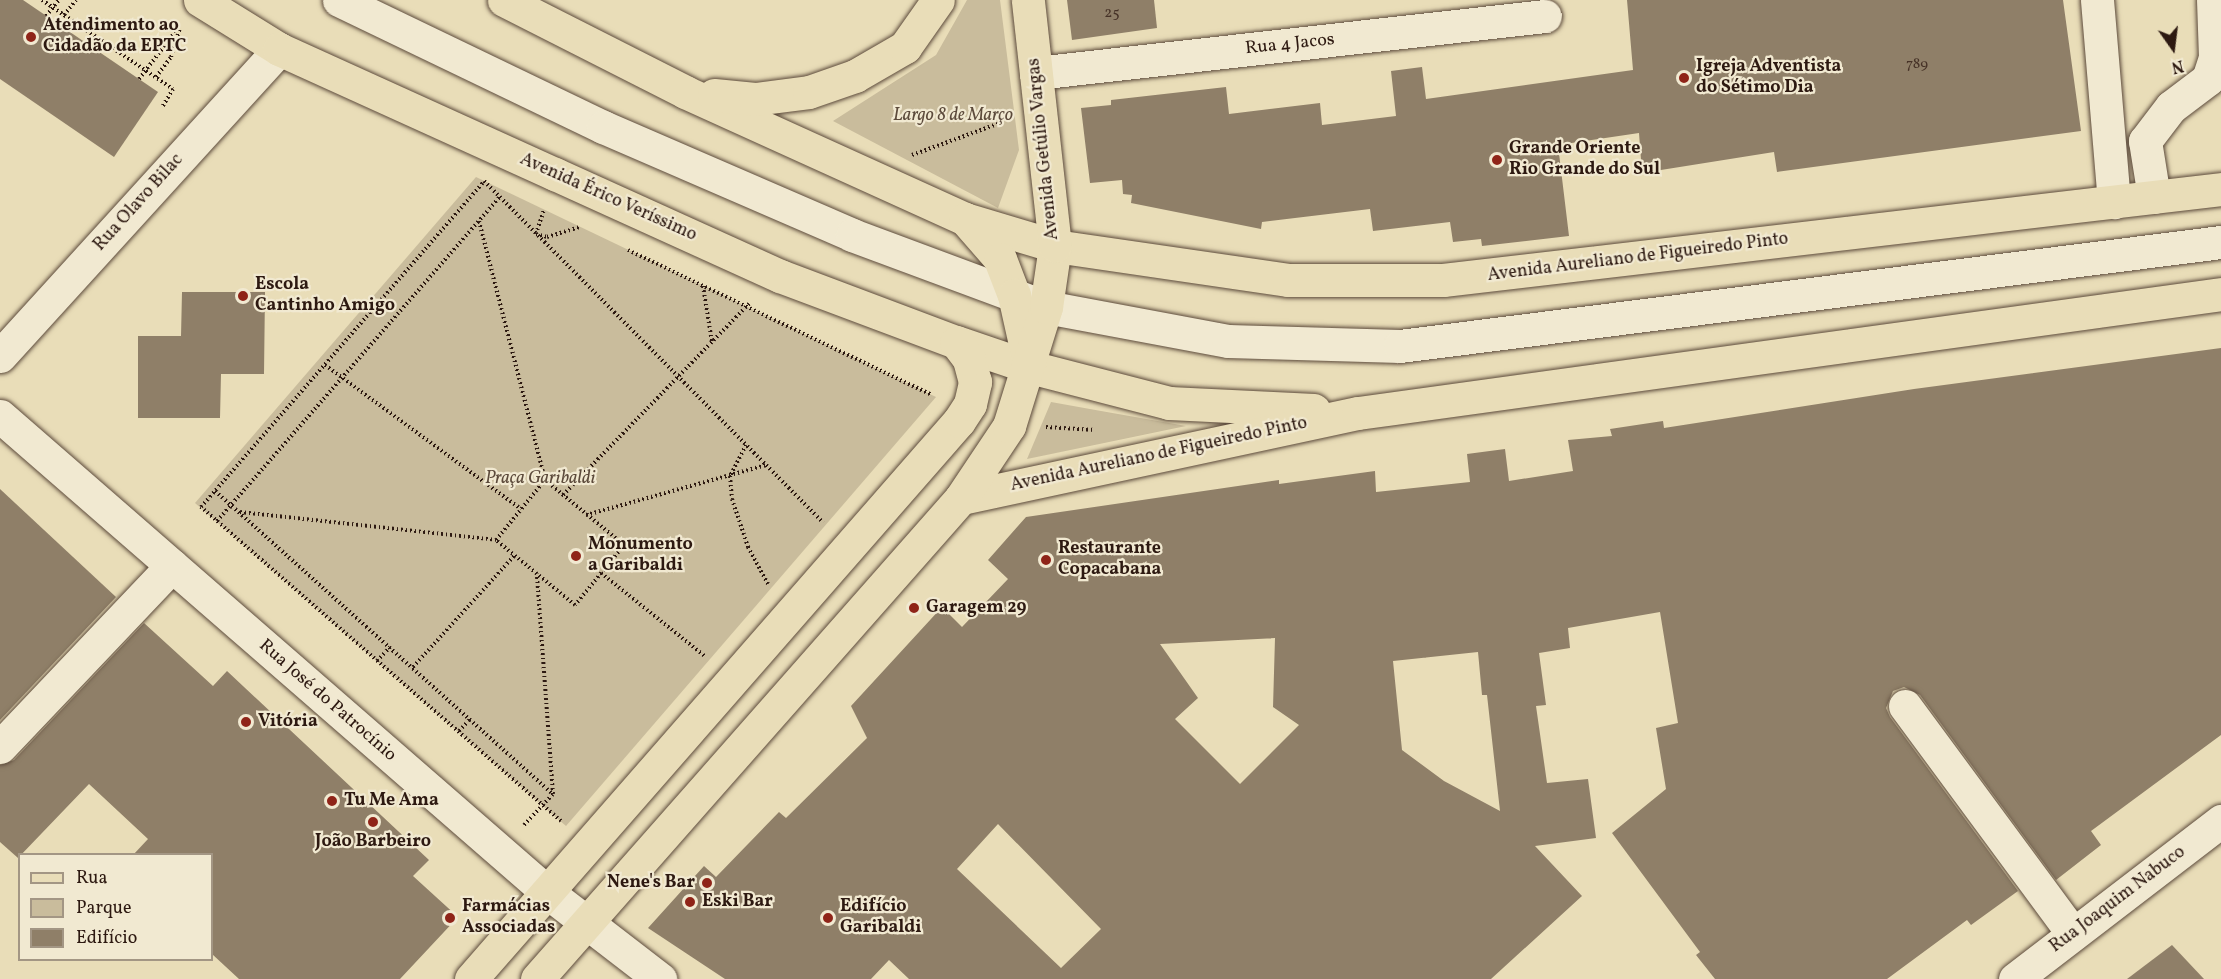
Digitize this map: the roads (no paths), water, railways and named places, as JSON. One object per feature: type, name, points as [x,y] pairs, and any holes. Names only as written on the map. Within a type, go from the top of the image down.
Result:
[{"type":"main road","name":"Avenida Érico Veríssimo","points":[[200,0],[279,49],[780,276],[956,342],[1030,367]]},
{"type":"main road","points":[[504,0],[685,92],[965,219],[1055,246]]},
{"type":"main road","points":[[685,92],[755,99],[809,92],[855,76],[904,46],[938,0]]},
{"type":"main road","name":"Avenida Getúlio Vargas","points":[[1028,0],[1055,246],[1046,307],[1030,367]]},
{"type":"main road","name":"Avenida Aureliano de Figueiredo Pinto","points":[[1055,246],[1288,280],[1443,280],[2221,189]]},
{"type":"main road","points":[[537,979],[961,498],[1009,426],[1030,367],[1014,295],[1000,259],[965,219]]},
{"type":"main road","name":"Avenida Aureliano de Figueiredo Pinto","points":[[961,498],[1358,412],[2221,294]]},
{"type":"main road","points":[[471,979],[959,421],[970,404],[975,382],[969,359],[956,342]]},
{"type":"main road","name":"Avenida Aureliano de Figueiredo Pinto","points":[[1030,367],[1169,403],[1358,412]]},
{"type":"street","points":[[339,0],[603,127],[852,235],[1046,307],[1228,341],[1400,346],[2221,242]]},
{"type":"street","points":[[2097,0],[2114,202]]},
{"type":"street","points":[[2154,196],[2145,141],[2159,120],[2208,79],[2215,57],[2213,0]]},
{"type":"street","name":"Rua 4 Jacos","points":[[1036,73],[1545,16]]},
{"type":"street","name":"Rua Olavo Bilac","points":[[0,356],[279,49]]},
{"type":"street","points":[[2108,126],[2159,120]]},
{"type":"street","name":"Rua José do Patrocínio","points":[[0,416],[547,892],[660,979]]},
{"type":"street","points":[[0,747],[172,566]]},
{"type":"street","points":[[1905,706],[2073,934]]},
{"type":"street","name":"Rua Joaquim Nabuco","points":[[2014,979],[2221,821]]},
{"type":"place","name":"Atendimento ao Cidadão da EPTC","points":[[31,37]]},
{"type":"place","name":"Igreja Adventista do Sétimo Dia","points":[[1684,78]]},
{"type":"place","name":"Grande Oriente Rio Grande do Sul","points":[[1497,160]]},
{"type":"place","name":"Escola Cantinho Amigo","points":[[243,296]]},
{"type":"place","name":"Monumento a Garibaldi","points":[[576,556]]},
{"type":"place","name":"Restaurante Copacabana","points":[[1046,560]]},
{"type":"place","name":"Garagem 29","points":[[914,608]]},
{"type":"place","name":"Vitória","points":[[246,722]]},
{"type":"place","name":"Tu Me Ama","points":[[332,801]]},
{"type":"place","name":"João Barbeiro","points":[[373,822]]},
{"type":"place","name":"Nene's Bar","points":[[707,883]]},
{"type":"place","name":"Eski Bar","points":[[690,902]]},
{"type":"place","name":"Farmácias Associadas","points":[[450,918]]},
{"type":"place","name":"Edifício Garibaldi","points":[[828,918]]},
{"type":"park label","name":"Largo 8 de Março","points":[[953,116]]},
{"type":"park label","name":"Praça Garibaldi","points":[[540,479]]}]
